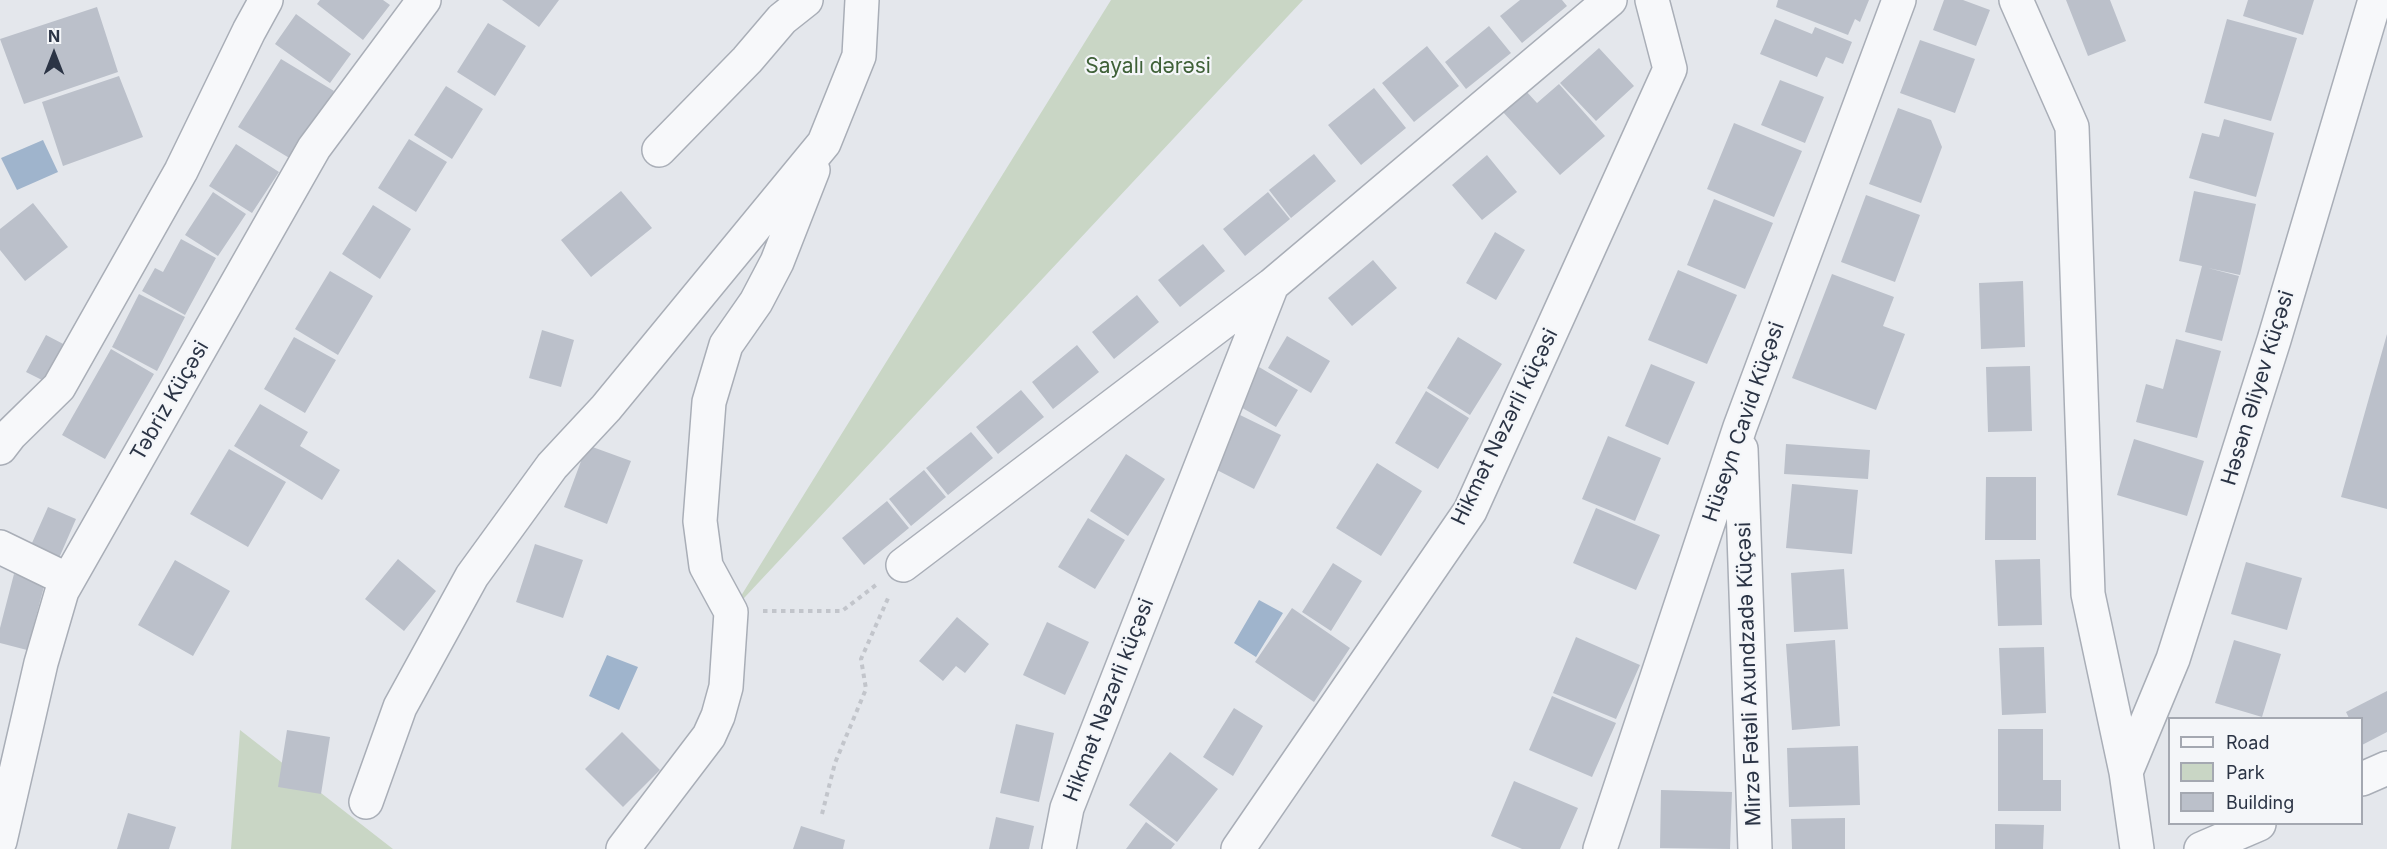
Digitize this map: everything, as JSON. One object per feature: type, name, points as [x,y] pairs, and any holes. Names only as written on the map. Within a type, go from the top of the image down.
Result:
[{"type":"street","points":[[5,442],[59,387],[182,171],[266,0]]},
{"type":"street","name":"Təbriz Küçəsi","points":[[0,841],[41,663],[62,591],[314,148],[424,0]]},
{"type":"street","points":[[659,150],[747,60],[782,19],[806,0]]},
{"type":"street","points":[[623,849],[709,736],[718,716],[726,687],[731,612],[706,566],[700,520],[709,402],[726,345],[756,302],[777,262],[859,56],[862,0]]},
{"type":"street","name":"Hikmət Nəzərli küçəsi","points":[[903,565],[1272,285],[1610,0]]},
{"type":"street","name":"Hikmət Nəzərli küçəsi","points":[[1238,849],[1470,511],[1670,69],[1652,0]]},
{"type":"street","name":"Hüseyn Cavid Küçəsi","points":[[1600,849],[1740,427],[1899,0]]},
{"type":"street","points":[[2016,0],[2072,126],[2088,594],[2126,772],[2137,849]]},
{"type":"street","name":"Həsən Əliyev Küçəsi","points":[[2126,772],[2173,659],[2274,340],[2376,0]]},
{"type":"street","points":[[366,802],[400,707],[472,576],[552,466],[606,408],[824,143]]},
{"type":"street","name":"Hikmət Nəzərli küçəsi","points":[[1059,849],[1067,808],[1272,285]]},
{"type":"street","points":[[5,442],[29,387]]},
{"type":"street","name":"Mirzə Fətəli Axundzadə Küçəsi","points":[[1740,427],[1755,849]]},
{"type":"street","points":[[0,547],[68,580]]},
{"type":"street","points":[[2363,778],[2387,768]]},
{"type":"street","points":[[2201,849],[2257,825]]},
{"type":"path","points":[[731,612],[842,611],[903,565]]},
{"type":"path","points":[[822,814],[835,763],[866,689],[861,659],[903,565]]},
{"type":"green space","name":"Sayalı dərəsi","points":[[1111,0],[1303,0],[731,612]]},
{"type":"green space","points":[[240,730],[393,849],[231,849]]},
{"type":"water","points":[[43,140],[58,172],[17,190],[1,158]]},
{"type":"water","points":[[1259,600],[1283,613],[1256,657],[1234,643]]},
{"type":"water","points":[[607,655],[638,667],[619,710],[589,696]]},
{"type":"building","points":[[320,0],[383,0],[390,5],[363,40],[317,4]]},
{"type":"building","points":[[502,0],[559,0],[539,27]]},
{"type":"building","points":[[1520,0],[1562,0],[1567,6],[1522,43],[1500,16]]},
{"type":"building","points":[[1778,0],[1869,0],[1860,22],[1855,19],[1848,35],[1776,7]]},
{"type":"building","points":[[1944,0],[1963,0],[1990,10],[1976,46],[1933,30]]},
{"type":"building","points":[[2066,0],[2110,0],[2126,41],[2088,56]]},
{"type":"building","points":[[2248,0],[2314,0],[2303,35],[2243,16]]},
{"type":"building","points":[[97,7],[118,72],[24,104],[0,39]]},
{"type":"building","points":[[296,14],[351,54],[330,83],[275,44]]},
{"type":"building","points":[[1775,19],[1812,34],[1815,27],[1852,42],[1843,64],[1826,57],[1817,77],[1760,54]]},
{"type":"building","points":[[2227,19],[2297,38],[2271,121],[2204,103]]},
{"type":"building","points":[[488,23],[526,46],[495,96],[457,72]]},
{"type":"building","points":[[1489,26],[1511,53],[1466,89],[1445,62]]},
{"type":"building","points":[[1920,40],[1975,59],[1955,113],[1900,93]]},
{"type":"building","points":[[1427,46],[1459,86],[1414,122],[1382,83]]},
{"type":"building","points":[[1599,48],[1634,86],[1596,121],[1560,83]]},
{"type":"building","points":[[281,59],[334,91],[291,159],[238,127]]},
{"type":"building","points":[[119,76],[143,137],[63,166],[42,102]]},
{"type":"building","points":[[1780,80],[1824,97],[1805,143],[1761,125]]},
{"type":"building","points":[[1559,84],[1605,136],[1560,175],[1503,112],[1526,91],[1537,103]]},
{"type":"building","points":[[446,86],[483,109],[452,159],[414,135]]},
{"type":"building","points":[[1374,88],[1406,128],[1361,165],[1328,125]]},
{"type":"building","points":[[1898,108],[1931,120],[1942,147],[1921,203],[1869,184]]},
{"type":"building","points":[[2224,119],[2274,133],[2256,197],[2189,178],[2202,133],[2219,137]]},
{"type":"building","points":[[1734,123],[1802,151],[1774,217],[1707,189]]},
{"type":"building","points":[[409,139],[447,162],[416,212],[378,188]]},
{"type":"building","points":[[236,144],[279,172],[252,213],[209,186]]},
{"type":"building","points":[[1314,154],[1336,181],[1291,218],[1269,190]]},
{"type":"building","points":[[1487,155],[1517,192],[1482,220],[1452,185]]},
{"type":"building","points":[[621,191],[652,228],[591,277],[561,240]]},
{"type":"building","points":[[2194,191],[2256,204],[2240,275],[2208,268],[2239,276],[2222,341],[2185,332],[2202,266],[2179,261]]},
{"type":"building","points":[[213,192],[246,214],[218,256],[185,235]]},
{"type":"building","points":[[1268,192],[1290,219],[1245,256],[1223,229]]},
{"type":"building","points":[[1866,195],[1920,215],[1895,282],[1841,262]]},
{"type":"building","points":[[1714,199],[1773,223],[1745,289],[1687,265]]},
{"type":"building","points":[[33,203],[68,247],[25,281],[0,250],[0,229]]},
{"type":"building","points":[[373,205],[411,229],[380,279],[342,254]]},
{"type":"building","points":[[1495,232],[1525,250],[1496,300],[1466,283]]},
{"type":"building","points":[[181,239],[216,258],[185,315],[142,291],[155,268],[163,272]]},
{"type":"building","points":[[1203,244],[1225,271],[1180,307],[1158,280]]},
{"type":"building","points":[[1373,260],[1397,288],[1352,326],[1328,298]]},
{"type":"building","points":[[1678,270],[1737,295],[1707,364],[1648,340]]},
{"type":"building","points":[[330,271],[373,296],[338,355],[295,329]]},
{"type":"building","points":[[1832,274],[1894,297],[1883,326],[1905,334],[1876,410],[1792,378]]},
{"type":"building","points":[[2023,281],[2025,347],[1981,349],[1979,283]]},
{"type":"building","points":[[139,294],[185,317],[157,371],[112,347]]},
{"type":"building","points":[[1137,295],[1159,322],[1114,359],[1092,332]]},
{"type":"building","points":[[542,330],[574,340],[561,387],[529,378]]},
{"type":"building","points":[[2387,334],[2387,509],[2341,497]]},
{"type":"building","points":[[46,335],[69,347],[50,384],[26,372]]},
{"type":"building","points":[[1287,336],[1330,361],[1311,393],[1268,368]]},
{"type":"building","points":[[294,337],[336,360],[305,413],[264,389]]},
{"type":"building","points":[[1458,337],[1502,364],[1470,415],[1427,388]]},
{"type":"building","points":[[2176,339],[2221,351],[2197,438],[2136,422],[2146,384],[2163,389]]},
{"type":"building","points":[[1077,345],[1099,372],[1053,409],[1032,382]]},
{"type":"building","points":[[111,349],[154,374],[105,459],[62,435]]},
{"type":"building","points":[[1651,364],[1695,382],[1668,445],[1625,426]]},
{"type":"building","points":[[2030,366],[2032,431],[1988,432],[1986,367]]},
{"type":"building","points":[[1259,367],[1298,390],[1276,427],[1237,405]]},
{"type":"building","points":[[1021,390],[1044,417],[998,454],[976,427]]},
{"type":"building","points":[[1426,391],[1469,418],[1438,469],[1395,443]]},
{"type":"building","points":[[260,404],[308,432],[300,446],[340,470],[322,500],[234,446]]},
{"type":"building","points":[[1240,415],[1281,435],[1254,489],[1213,468]]},
{"type":"building","points":[[971,432],[993,458],[948,495],[926,468]]},
{"type":"building","points":[[1608,436],[1661,458],[1635,521],[1582,499]]},
{"type":"building","points":[[2134,439],[2204,461],[2187,516],[2117,495]]},
{"type":"building","points":[[1786,444],[1870,450],[1868,479],[1784,474]]},
{"type":"building","points":[[587,445],[631,461],[607,524],[564,507]]},
{"type":"building","points":[[229,449],[286,482],[248,547],[190,514]]},
{"type":"building","points":[[1126,454],[1165,479],[1128,536],[1090,511]]},
{"type":"building","points":[[1377,463],[1422,491],[1381,556],[1336,528]]},
{"type":"building","points":[[924,470],[946,497],[911,526],[889,499]]},
{"type":"building","points":[[1986,477],[2036,477],[2036,540],[1985,540]]},
{"type":"building","points":[[1792,484],[1858,490],[1852,554],[1786,548]]},
{"type":"building","points":[[887,501],[909,528],[864,565],[842,538]]},
{"type":"building","points":[[48,507],[76,519],[56,565],[28,552]]},
{"type":"building","points":[[1596,508],[1660,535],[1636,590],[1573,563]]},
{"type":"building","points":[[1088,518],[1125,540],[1095,589],[1058,567]]},
{"type":"building","points":[[535,544],[583,560],[563,618],[516,602]]},
{"type":"building","points":[[398,559],[436,591],[404,631],[365,599]]},
{"type":"building","points":[[2040,559],[2042,625],[1998,626],[1995,560]]},
{"type":"building","points":[[175,560],[230,591],[193,656],[138,625]]},
{"type":"building","points":[[2246,562],[2302,578],[2287,630],[2231,614]]},
{"type":"building","points":[[1333,563],[1362,581],[1331,631],[1302,612]]},
{"type":"building","points":[[1844,569],[1848,629],[1794,632],[1791,573]]},
{"type":"building","points":[[14,574],[45,583],[27,650],[0,643],[0,628]]},
{"type":"building","points":[[1292,608],[1350,648],[1314,702],[1255,662]]},
{"type":"building","points":[[957,617],[989,644],[965,673],[956,666],[943,681],[919,661]]},
{"type":"building","points":[[1047,622],[1089,642],[1065,695],[1023,675]]},
{"type":"building","points":[[1576,637],[1640,665],[1616,719],[1553,693]]},
{"type":"building","points":[[1835,640],[1840,726],[1792,730],[1786,644]]},
{"type":"building","points":[[2234,640],[2281,654],[2262,717],[2215,703]]},
{"type":"building","points":[[2044,647],[2046,713],[2002,715],[1999,648]]},
{"type":"building","points":[[2387,691],[2387,732],[2363,744],[2363,717],[2348,717],[2346,712]]},
{"type":"building","points":[[1552,696],[1616,723],[1592,777],[1529,750]]},
{"type":"building","points":[[1234,708],[1263,726],[1233,776],[1203,757]]},
{"type":"building","points":[[1016,724],[1054,733],[1039,802],[1000,793]]},
{"type":"building","points":[[1998,729],[2043,729],[2043,780],[2061,780],[2061,811],[1998,811]]},
{"type":"building","points":[[287,730],[330,737],[321,794],[278,787]]},
{"type":"building","points":[[622,732],[660,770],[623,807],[585,769]]},
{"type":"building","points":[[1858,746],[1860,805],[1789,807],[1787,748]]},
{"type":"building","points":[[1170,752],[1218,789],[1177,842],[1129,805]]},
{"type":"building","points":[[1514,781],[1578,808],[1560,849],[1522,849],[1491,836]]},
{"type":"building","points":[[1661,790],[1732,792],[1730,849],[1660,848]]},
{"type":"building","points":[[128,813],[176,827],[169,849],[117,849]]},
{"type":"building","points":[[996,817],[1034,826],[1029,849],[989,849]]},
{"type":"building","points":[[1845,818],[1845,849],[1792,849],[1791,819]]},
{"type":"building","points":[[1146,822],[1175,844],[1171,849],[1126,849]]},
{"type":"building","points":[[1995,824],[2044,825],[2043,849],[1995,849]]},
{"type":"building","points":[[801,826],[845,840],[843,849],[793,849]]}]
